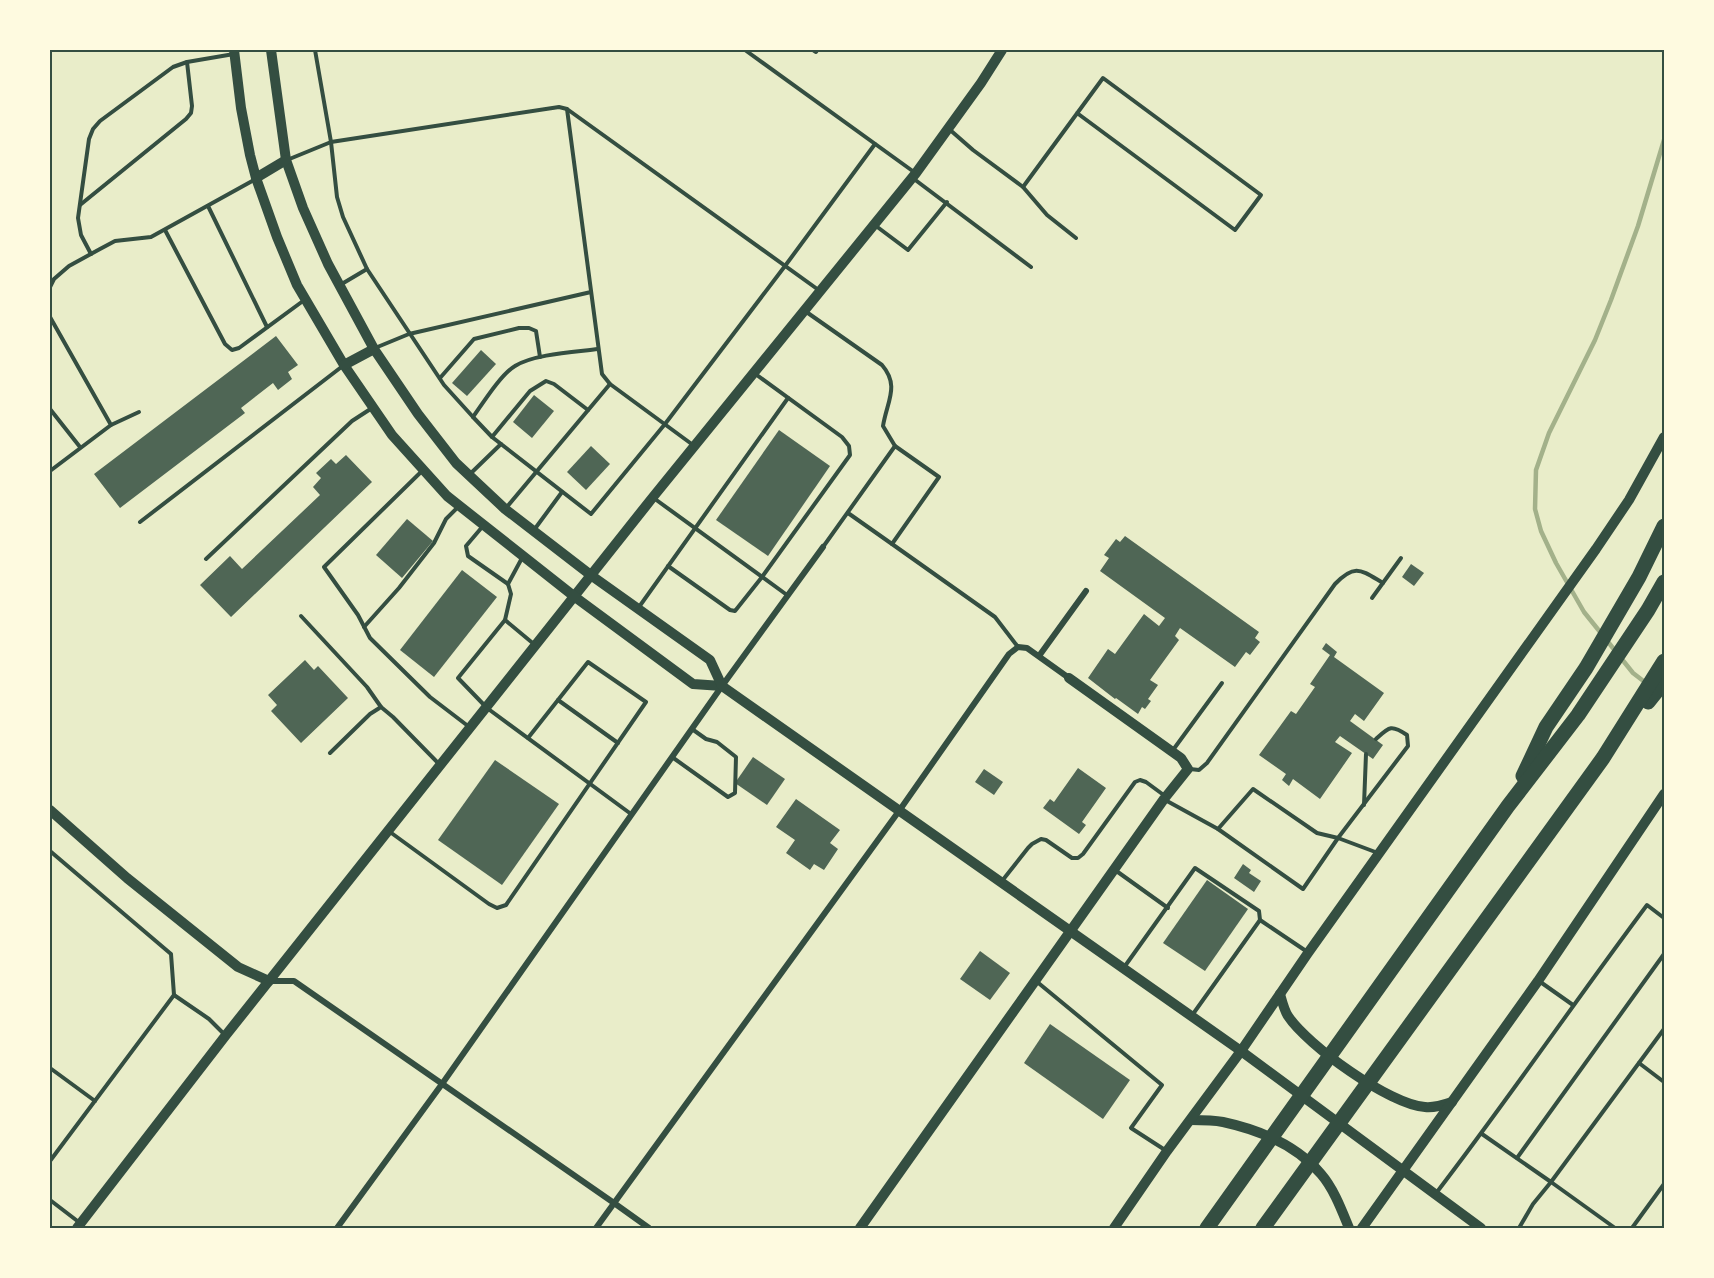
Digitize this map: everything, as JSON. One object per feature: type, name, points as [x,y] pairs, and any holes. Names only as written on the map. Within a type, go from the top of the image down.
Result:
[{"type":"highway","points":[[1508,806],[1546,727],[1592,658],[1639,577],[1665,526]]},
{"type":"highway","points":[[1208,1228],[1508,806],[1578,715],[1665,582]]},
{"type":"highway","points":[[1263,1228],[1603,758],[1665,661]]},
{"type":"highway","points":[[1603,758],[1665,682]]},
{"type":"main road","points":[[271,50],[286,160],[303,208],[328,264],[374,349],[418,414],[456,463],[505,509],[533,531],[710,660],[722,686],[1241,1052],[1481,1228]]},
{"type":"main road","points":[[79,1226],[226,1035],[654,497],[914,175],[981,83],[1002,50]]},
{"type":"main road","points":[[234,52],[241,108],[256,178],[277,237],[297,285],[344,365],[392,435],[447,496],[575,597],[693,684],[722,686]]},
{"type":"main road","points":[[256,178],[286,160]]},
{"type":"main road","points":[[344,365],[374,349]]},
{"type":"main road","points":[[1114,1228],[1596,549],[1629,500],[1665,437]]},
{"type":"main road","points":[[860,1228],[1165,798],[1188,769],[1181,758],[1069,678]]},
{"type":"main road","points":[[1362,1228],[1538,981],[1665,794]]},
{"type":"main road","points":[[50,810],[127,878],[238,967],[269,981]]},
{"type":"main road","points":[[1280,994],[1287,1015],[1307,1036],[1337,1063],[1380,1091],[1423,1107],[1439,1107],[1452,1102]]},
{"type":"main road","points":[[1191,1119],[1222,1122],[1278,1140],[1322,1175],[1349,1228]]},
{"type":"street","points":[[337,1228],[442,1084],[631,814],[823,547]]},
{"type":"street","points":[[1040,656],[1086,591]]},
{"type":"street","points":[[596,1228],[899,811],[1010,654],[1018,647],[1027,648],[1069,678]]},
{"type":"street","points":[[269,981],[294,981],[649,1228]]},
{"type":"lane","points":[[315,50],[331,142],[337,197],[343,217],[367,269],[440,378],[473,417],[492,437],[591,514],[665,424],[875,144]]},
{"type":"lane","points":[[745,50],[875,144],[1031,267]]},
{"type":"lane","points":[[91,254],[78,227],[89,139],[93,129],[100,121],[173,67],[234,52]]},
{"type":"lane","points":[[80,205],[191,113],[187,62]]},
{"type":"lane","points":[[1023,187],[1077,113],[1103,78],[1261,195],[1235,230],[1077,113]]},
{"type":"lane","points":[[286,160],[331,142],[559,108],[567,109],[820,291]]},
{"type":"lane","points":[[567,109],[602,374],[610,384],[695,446]]},
{"type":"lane","points":[[948,128],[973,150],[1023,187],[1047,215],[1076,238]]},
{"type":"lane","points":[[50,287],[54,279],[69,266],[115,241],[151,237],[256,178]]},
{"type":"lane","points":[[874,225],[908,250],[947,202]]},
{"type":"lane","points":[[208,206],[267,327]]},
{"type":"lane","points":[[165,230],[225,344],[232,350],[239,348],[306,299]]},
{"type":"lane","points":[[339,286],[367,269]]},
{"type":"lane","points":[[374,349],[409,333],[591,292]]},
{"type":"lane","points":[[804,310],[882,364],[890,374],[892,384],[883,426],[895,446],[939,477],[891,544]]},
{"type":"lane","points":[[50,317],[111,425]]},
{"type":"lane","points":[[440,378],[474,339],[519,328],[536,331],[540,357]]},
{"type":"lane","points":[[473,417],[503,377],[515,366],[540,357],[598,349]]},
{"type":"lane","points":[[140,522],[344,365]]},
{"type":"lane","points":[[668,566],[730,610],[735,611],[850,455],[849,446],[842,437],[754,373]]},
{"type":"lane","points":[[492,437],[530,391],[546,381],[554,384],[588,410]]},
{"type":"lane","points":[[505,509],[610,384]]},
{"type":"lane","points":[[638,609],[788,398]]},
{"type":"lane","points":[[206,559],[352,421],[373,407]]},
{"type":"lane","points":[[50,408],[80,447]]},
{"type":"lane","points":[[50,471],[111,425],[138,412]]},
{"type":"lane","points":[[469,475],[501,444]]},
{"type":"lane","points":[[823,547],[895,446]]},
{"type":"lane","points":[[423,470],[324,567],[358,615],[370,638],[430,697],[471,728]]},
{"type":"lane","points":[[533,531],[562,492]]},
{"type":"lane","points":[[654,497],[788,596]]},
{"type":"lane","points":[[364,627],[399,588],[434,543],[446,519],[459,506]]},
{"type":"lane","points":[[848,513],[995,617],[1018,647]]},
{"type":"lane","points":[[483,525],[466,546],[468,556],[508,584],[511,594],[505,621],[458,678],[488,708],[631,814]]},
{"type":"lane","points":[[508,584],[523,556]]},
{"type":"lane","points":[[1372,598],[1401,558]]},
{"type":"lane","points":[[1188,769],[1199,770],[1207,763],[1345,573],[1361,571],[1383,583]]},
{"type":"lane","points":[[301,616],[367,687],[381,707],[441,766]]},
{"type":"lane","points":[[505,621],[537,646]]},
{"type":"lane","points":[[389,831],[489,904],[497,908],[506,904],[646,702],[588,662],[528,738]]},
{"type":"lane","points":[[1172,752],[1222,683]]},
{"type":"lane","points":[[558,700],[618,743]]},
{"type":"lane","points":[[330,753],[370,714],[381,707]]},
{"type":"lane","points":[[1001,883],[1028,848],[1041,839],[1072,858],[1078,858],[1130,787],[1140,780],[1146,782],[1165,798],[1218,829],[1303,889],[1338,838],[1408,746],[1407,735],[1394,728],[1388,728],[1376,739]]},
{"type":"lane","points":[[672,757],[728,797],[735,793],[736,757],[717,742],[706,739],[692,729]]},
{"type":"lane","points":[[1364,805],[1366,754]]},
{"type":"lane","points":[[1218,829],[1253,789],[1317,833],[1338,838],[1380,854]]},
{"type":"lane","points":[[50,851],[171,954],[174,995],[50,1161]]},
{"type":"lane","points":[[1123,969],[1195,868],[1259,911],[1260,920],[1191,1017]]},
{"type":"lane","points":[[1115,870],[1168,908]]},
{"type":"lane","points":[[1435,1195],[1482,1134],[1647,905],[1665,918]]},
{"type":"lane","points":[[1260,920],[1308,953]]},
{"type":"lane","points":[[1517,1158],[1665,954]]},
{"type":"lane","points":[[1035,980],[1162,1085],[1131,1128],[1167,1151]]},
{"type":"lane","points":[[1538,981],[1573,1005]]},
{"type":"lane","points":[[174,995],[209,1019],[226,1035]]},
{"type":"lane","points":[[1519,1228],[1533,1204],[1665,1029]]},
{"type":"lane","points":[[1639,1063],[1665,1082]]},
{"type":"lane","points":[[50,1068],[95,1101]]},
{"type":"lane","points":[[1482,1134],[1615,1228]]},
{"type":"lane","points":[[1632,1228],[1665,1184]]},
{"type":"lane","points":[[50,1200],[79,1226]]},
{"type":"building","points":[[276,336],[298,365],[288,372],[292,379],[278,390],[273,383],[241,408],[245,413],[120,508],[94,474]]},
{"type":"building","points":[[481,350],[496,364],[467,396],[452,383]]},
{"type":"building","points":[[534,395],[554,411],[532,438],[513,422]]},
{"type":"building","points":[[779,430],[830,466],[768,556],[716,520]]},
{"type":"building","points":[[591,446],[610,464],[586,490],[567,472]]},
{"type":"building","points":[[346,455],[372,482],[231,617],[200,585],[230,556],[242,569],[320,495],[313,487],[321,478],[316,473],[331,459],[336,464]]},
{"type":"building","points":[[407,519],[433,541],[402,578],[376,555]]},
{"type":"building","points":[[1125,536],[1259,632],[1255,638],[1260,642],[1250,655],[1246,652],[1235,667],[1180,628],[1175,636],[1179,640],[1150,680],[1158,685],[1148,699],[1151,701],[1145,709],[1142,707],[1138,714],[1088,678],[1108,649],[1115,654],[1144,614],[1159,626],[1165,618],[1100,571],[1109,558],[1104,555],[1116,539],[1120,542]]},
{"type":"building","points":[[1411,564],[1424,573],[1414,586],[1402,577]]},
{"type":"building","points":[[462,570],[497,597],[434,677],[400,650]]},
{"type":"building","points":[[1326,643],[1337,652],[1334,657],[1384,693],[1364,721],[1355,714],[1350,721],[1383,745],[1373,759],[1340,736],[1335,742],[1352,753],[1320,799],[1293,779],[1289,786],[1282,780],[1286,774],[1259,755],[1291,711],[1296,714],[1315,687],[1310,684],[1330,655],[1322,649]]},
{"type":"building","points":[[305,660],[314,670],[318,666],[348,698],[301,743],[271,711],[277,705],[268,695]]},
{"type":"building","points":[[753,757],[785,779],[767,805],[735,783]]},
{"type":"building","points":[[495,760],[559,804],[502,885],[438,840]]},
{"type":"building","points":[[1078,768],[1106,788],[1082,822],[1086,825],[1079,834],[1043,808],[1050,799],[1054,802]]},
{"type":"building","points":[[984,769],[1003,782],[994,795],[975,782]]},
{"type":"building","points":[[796,799],[840,830],[830,843],[838,849],[824,870],[814,864],[810,870],[786,853],[795,840],[776,827]]},
{"type":"building","points":[[1243,864],[1251,870],[1249,873],[1261,881],[1254,892],[1234,878]]},
{"type":"building","points":[[1207,880],[1248,909],[1205,971],[1163,943]]},
{"type":"building","points":[[980,951],[1010,973],[990,1000],[960,979]]},
{"type":"building","points":[[1050,1024],[1130,1080],[1103,1119],[1024,1063]]},
{"type":"waterway","points":[[1646,683],[1633,673],[1584,612],[1556,563],[1541,531],[1535,509],[1536,470],[1549,433],[1595,340],[1611,300],[1638,226],[1664,140]]}]
